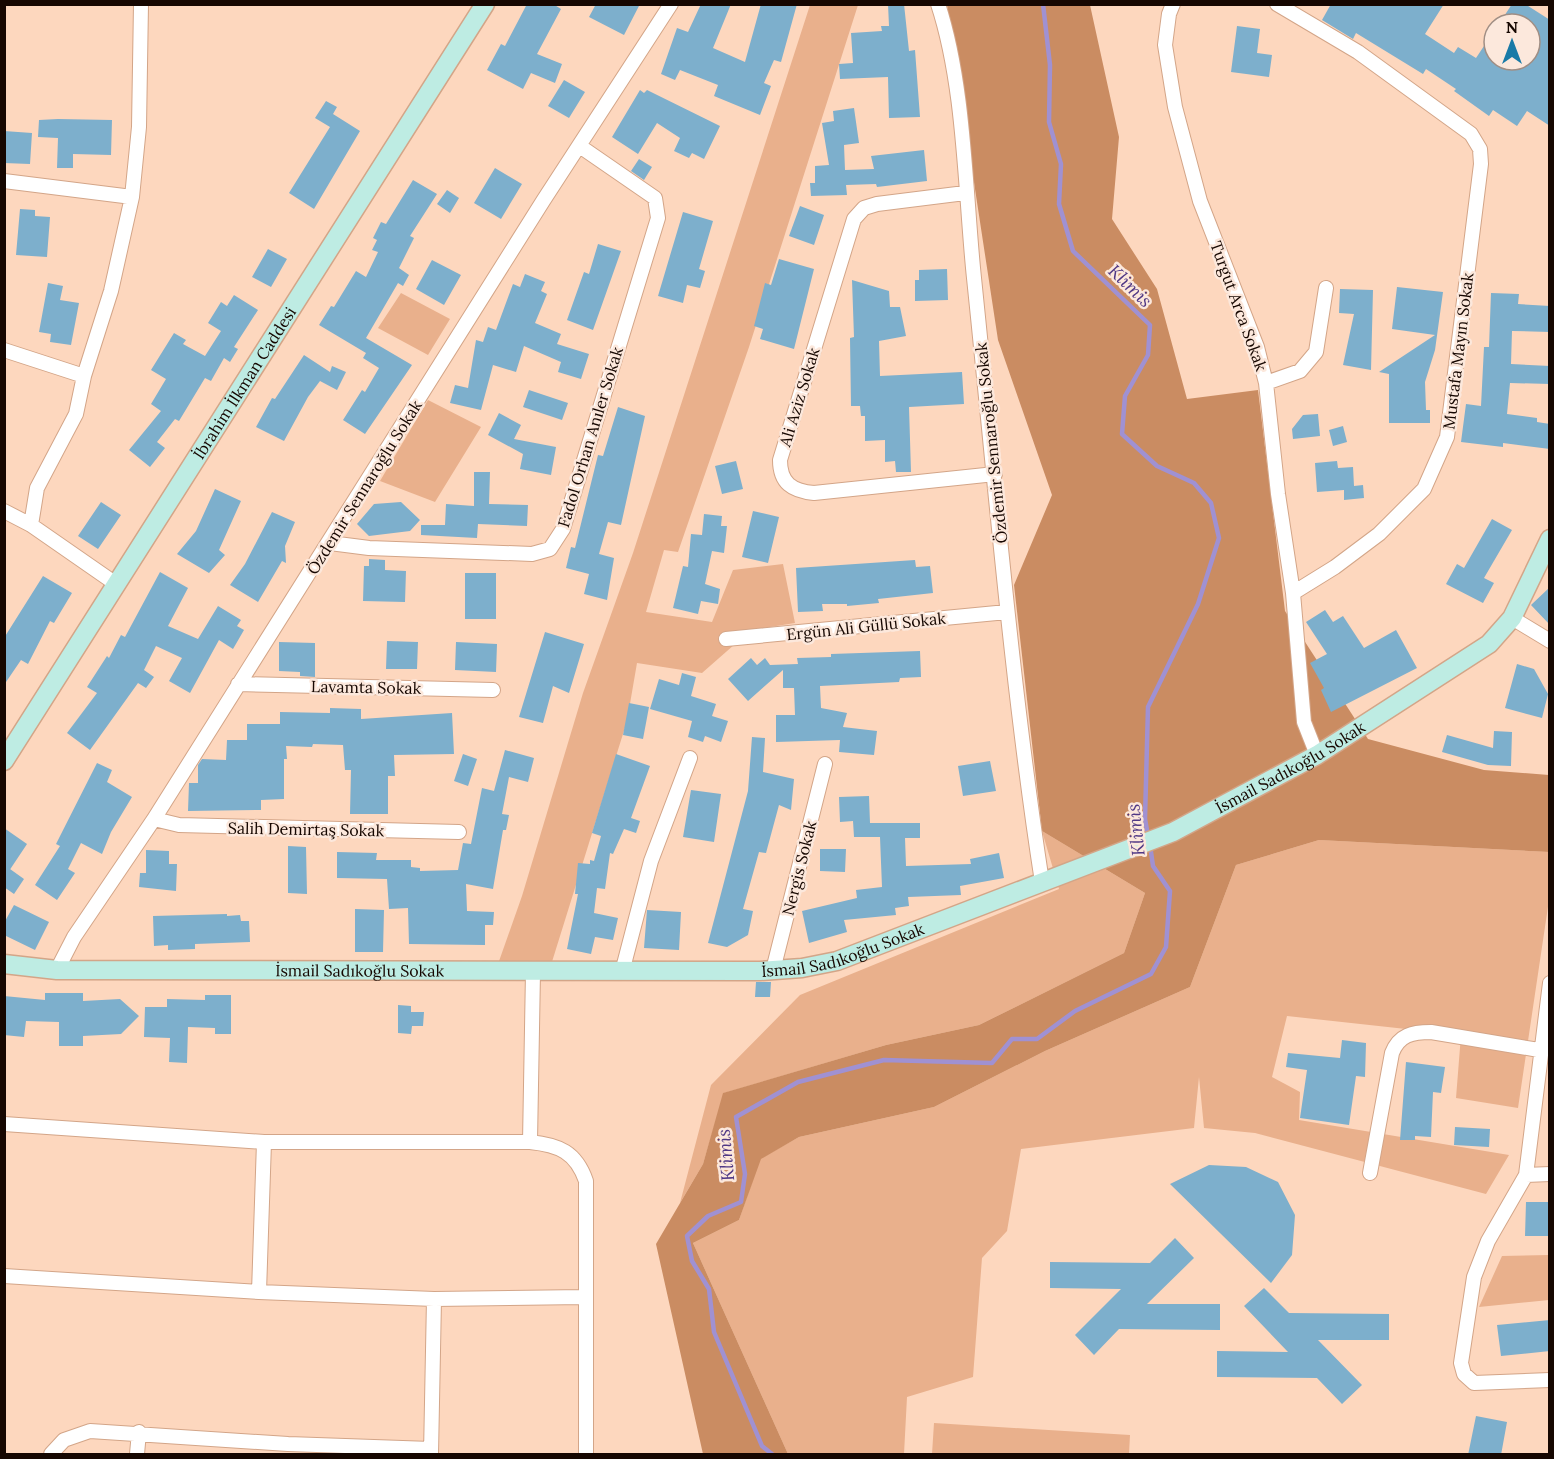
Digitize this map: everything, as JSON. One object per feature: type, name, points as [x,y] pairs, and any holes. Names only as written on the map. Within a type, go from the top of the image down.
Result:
[{"type":"street","points":[[31,525],[38,488],[76,414],[84,376],[111,291],[132,197],[139,127],[141,4]]},
{"type":"street","name":"İbrahim İlkman Caddesi","points":[[4,761],[485,4]]},
{"type":"street","name":"Özdemir Sennaroğlu Sokak","points":[[57,970],[74,937],[154,819],[330,543],[537,211],[581,147],[671,4]]},
{"type":"street","name":"Özdemir Sennaroğlu Sokak","points":[[938,4],[959,100],[965,193],[995,474],[1007,612],[1025,770],[1042,882]]},
{"type":"street","name":"Turgut Arca Sokak","points":[[1173,4],[1169,14],[1165,45],[1175,108],[1200,201],[1257,346],[1266,383],[1278,494],[1293,593],[1304,722],[1317,755]]},
{"type":"street","name":"Mustafa Mayın Sokak","points":[[1277,4],[1358,52],[1471,135],[1480,149],[1482,164],[1448,437],[1424,489],[1379,534],[1335,567],[1293,593]]},
{"type":"street","name":"Fadol Orhan Anıler Sokak","points":[[330,543],[369,548],[531,554],[550,549],[563,529],[658,218],[655,198],[581,147]]},
{"type":"street","points":[[4,181],[132,197]]},
{"type":"street","name":"Ali Aziz Sokak","points":[[965,193],[877,204],[864,208],[854,219],[780,460],[780,473],[792,488],[814,493],[995,474]]},
{"type":"street","points":[[1266,383],[1300,371],[1316,352],[1326,288]]},
{"type":"street","points":[[4,350],[84,376]]},
{"type":"street","points":[[4,511],[31,525],[116,584]]},
{"type":"street","name":"İsmail Sadıkoğlu Sokak","points":[[4,964],[57,970],[533,972],[773,970],[818,966],[851,956],[1121,854],[1173,832],[1317,755],[1489,644],[1512,618],[1550,539]]},
{"type":"street","name":"Ergün Ali Güllü Sokak","points":[[726,639],[1007,612]]},
{"type":"street","points":[[1512,618],[1550,641]]},
{"type":"street","name":"Lavamta Sokak","points":[[238,684],[494,690]]},
{"type":"street","points":[[622,972],[651,861],[690,758]]},
{"type":"street","name":"Nergis Sokak","points":[[773,970],[825,764]]},
{"type":"street","name":"Salih Demirtaş Sokak","points":[[154,819],[179,825],[459,832]]},
{"type":"street","points":[[530,1142],[533,972]]},
{"type":"street","points":[[1550,983],[1539,1050],[1526,1174],[1488,1241],[1474,1277],[1461,1363],[1466,1376],[1474,1383],[1482,1385],[1550,1380]]},
{"type":"street","points":[[1370,1173],[1392,1053],[1400,1039],[1414,1033],[1431,1032],[1539,1050]]},
{"type":"street","points":[[4,1124],[264,1142],[530,1142],[564,1149],[573,1155],[584,1174],[587,1200],[584,1297],[586,1455]]},
{"type":"street","points":[[259,1292],[264,1142]]},
{"type":"street","points":[[1526,1174],[1550,1174]]},
{"type":"street","points":[[4,1276],[259,1292],[434,1299],[584,1297]]},
{"type":"street","points":[[51,1455],[57,1446],[73,1435],[90,1431],[139,1432],[287,1449],[431,1452],[434,1299]]},
{"type":"street","points":[[137,1455],[139,1432]]},
{"type":"shaded area","points":[[810,5],[858,5],[749,347],[678,552],[664,550],[646,612],[712,622],[733,570],[783,564],[795,623],[751,630],[702,673],[637,663],[627,721],[551,965],[498,964],[522,896],[583,693],[633,553]]},
{"type":"shaded area","points":[[947,5],[1090,5],[1119,137],[1112,219],[1157,289],[1187,399],[1258,390],[1285,611],[1368,739],[1484,770],[1549,775],[1549,852],[1319,840],[1236,865],[1190,987],[1045,1051],[934,1107],[799,1137],[761,1159],[739,1220],[693,1243],[788,1454],[703,1454],[656,1244],[703,1164],[723,1093],[886,1045],[979,1025],[1124,953],[1145,893],[1042,831],[1014,585],[1052,495],[998,340]]},
{"type":"shaded area","points":[[401,293],[450,319],[428,355],[378,328]]},
{"type":"shaded area","points":[[428,400],[481,427],[435,502],[380,481]]},
{"type":"shaded area","points":[[1042,831],[1145,893],[1124,953],[979,1025],[886,1045],[724,1093],[703,1164],[680,1203],[711,1085],[800,995],[1059,889]]},
{"type":"shaded area","points":[[1319,840],[1549,852],[1549,900],[1518,1108],[1456,1098],[1461,1035],[1287,1016],[1272,1077],[1300,1092],[1299,1120],[1509,1155],[1486,1194],[1255,1133],[1204,1128],[1199,1077],[1194,1128],[1021,1149],[1007,1231],[982,1258],[973,1377],[907,1397],[904,1454],[788,1454],[693,1243],[739,1220],[760,1159],[799,1137],[934,1107],[1045,1051],[1190,987],[1236,865]]},
{"type":"shaded area","points":[[1549,1255],[1549,1300],[1479,1307],[1502,1256]]},
{"type":"shaded area","points":[[934,1423],[1130,1435],[1129,1454],[932,1454]]},
{"type":"building","points":[[527,4],[553,4],[561,9],[537,54],[562,64],[555,83],[531,73],[523,89],[487,70],[501,44],[505,46]]},
{"type":"building","points":[[596,4],[640,4],[624,35],[589,17]]},
{"type":"building","points":[[701,4],[731,4],[713,48],[745,62],[761,4],[797,4],[781,62],[774,60],[764,83],[771,86],[760,115],[714,96],[718,85],[680,70],[675,80],[661,74],[677,28],[688,32]]},
{"type":"building","points":[[888,4],[904,4],[909,51],[915,50],[920,117],[889,118],[888,77],[840,79],[839,64],[853,63],[851,33],[882,31],[881,26],[889,26]]},
{"type":"building","points":[[1331,4],[1444,4],[1425,34],[1454,53],[1458,47],[1476,58],[1482,49],[1482,72],[1542,72],[1542,15],[1550,20],[1550,126],[1527,111],[1517,126],[1493,110],[1489,116],[1454,91],[1456,89],[1426,69],[1423,74],[1356,33],[1353,39],[1322,20]]},
{"type":"building","points":[[1512,4],[1525,4],[1538,12],[1507,12]]},
{"type":"building","points":[[1237,26],[1260,29],[1257,53],[1272,55],[1269,77],[1231,72]]},
{"type":"building","points":[[564,80],[585,92],[569,118],[548,106]]},
{"type":"building","points":[[640,90],[644,93],[647,90],[720,126],[704,159],[692,153],[689,158],[674,151],[680,138],[657,123],[638,154],[612,137]]},
{"type":"building","points":[[326,101],[337,107],[333,114],[360,131],[314,209],[289,193],[330,127],[315,118]]},
{"type":"building","points":[[854,108],[859,143],[844,145],[845,170],[874,169],[871,156],[924,150],[927,181],[877,187],[876,184],[846,185],[847,195],[811,196],[810,183],[815,183],[815,166],[829,165],[822,123],[834,121],[833,111]]},
{"type":"building","points":[[39,120],[112,120],[111,155],[73,154],[73,168],[57,168],[58,138],[38,137]]},
{"type":"building","points":[[4,131],[32,133],[30,164],[4,163]]},
{"type":"building","points":[[639,159],[652,167],[644,180],[631,171]]},
{"type":"building","points":[[495,168],[522,184],[501,219],[474,203]]},
{"type":"building","points":[[413,180],[437,194],[410,236],[414,238],[399,268],[409,275],[403,286],[398,283],[366,338],[412,365],[365,434],[343,420],[362,390],[365,392],[379,368],[363,358],[366,353],[319,325],[331,306],[334,307],[356,271],[366,277],[378,252],[372,250],[377,240],[373,238],[381,222],[386,224]]},
{"type":"building","points":[[447,190],[459,198],[450,213],[437,204]]},
{"type":"building","points":[[800,206],[824,215],[814,245],[789,236]]},
{"type":"building","points":[[20,209],[35,210],[35,216],[50,217],[47,257],[16,255]]},
{"type":"building","points":[[683,212],[713,221],[699,269],[705,271],[700,288],[687,285],[683,303],[658,296]]},
{"type":"building","points":[[598,244],[621,251],[593,330],[567,320],[584,272],[589,274]]},
{"type":"building","points":[[268,249],[287,259],[271,287],[252,277]]},
{"type":"building","points":[[779,259],[814,269],[794,349],[760,339],[763,329],[754,326],[765,283],[771,285]]},
{"type":"building","points":[[432,260],[461,275],[444,305],[416,289]]},
{"type":"building","points":[[947,269],[948,300],[915,301],[915,280],[919,280],[919,270]]},
{"type":"building","points":[[525,274],[545,282],[541,291],[547,294],[535,323],[561,334],[557,344],[589,354],[581,379],[558,372],[561,362],[524,346],[516,372],[493,365],[481,410],[450,403],[455,385],[468,388],[476,340],[483,342],[488,327],[496,330],[513,284],[520,287]]},
{"type":"building","points":[[852,280],[889,291],[890,307],[900,307],[906,336],[879,341],[880,376],[962,372],[964,404],[909,407],[911,472],[896,472],[895,461],[885,462],[885,440],[865,441],[865,416],[861,416],[860,406],[851,406],[850,338],[854,337]]},
{"type":"building","points":[[48,283],[63,286],[60,300],[79,303],[71,345],[50,342],[51,334],[39,332]]},
{"type":"building","points":[[1397,287],[1443,292],[1435,350],[1425,382],[1426,410],[1430,410],[1430,423],[1389,423],[1389,374],[1379,372],[1435,335],[1392,329]]},
{"type":"building","points":[[1340,289],[1373,290],[1371,370],[1343,365],[1354,314],[1339,313]]},
{"type":"building","points":[[1491,293],[1519,294],[1518,304],[1550,306],[1550,332],[1512,331],[1511,364],[1550,366],[1550,384],[1510,383],[1507,414],[1537,418],[1537,422],[1550,424],[1550,449],[1503,443],[1503,447],[1461,442],[1466,404],[1481,406],[1484,347],[1489,347]]},
{"type":"building","points":[[234,295],[258,310],[234,347],[238,349],[230,362],[224,358],[211,381],[205,378],[179,421],[175,419],[157,442],[165,448],[150,467],[129,450],[161,411],[151,404],[166,379],[151,370],[174,333],[186,340],[183,344],[205,356],[221,331],[208,323],[221,302],[227,306]]},
{"type":"building","points":[[304,355],[330,372],[332,366],[346,372],[337,390],[320,381],[308,397],[284,441],[256,427],[272,398],[275,399]]},
{"type":"building","points":[[529,390],[568,403],[562,420],[523,407]]},
{"type":"building","points":[[618,407],[645,416],[621,525],[608,522],[599,554],[614,558],[607,600],[584,594],[589,574],[566,568],[571,547],[575,548],[598,455],[603,456]]},
{"type":"building","points":[[499,413],[521,425],[514,439],[556,447],[551,475],[520,469],[523,454],[488,435]]},
{"type":"building","points":[[1318,414],[1320,436],[1293,439],[1292,429],[1303,415]]},
{"type":"building","points":[[1343,426],[1347,442],[1333,446],[1329,430]]},
{"type":"building","points":[[736,461],[743,489],[722,494],[715,466]]},
{"type":"building","points":[[1337,461],[1338,468],[1353,467],[1354,486],[1363,485],[1364,498],[1344,500],[1344,490],[1317,492],[1315,463]]},
{"type":"building","points":[[474,472],[490,472],[489,504],[528,505],[527,526],[478,524],[477,538],[421,535],[421,525],[445,525],[446,504],[474,506]]},
{"type":"building","points":[[215,489],[241,501],[219,550],[225,555],[209,573],[177,554],[196,531]]},
{"type":"building","points":[[101,502],[121,515],[98,549],[78,536]]},
{"type":"building","points":[[401,502],[420,520],[410,531],[369,536],[357,524],[374,504]]},
{"type":"building","points":[[753,511],[779,517],[768,563],[742,557]]},
{"type":"building","points":[[272,512],[295,522],[285,546],[286,563],[282,561],[258,602],[230,585],[245,564]]},
{"type":"building","points":[[704,514],[722,516],[721,526],[727,526],[724,553],[712,551],[705,584],[720,589],[718,604],[701,601],[698,614],[673,608],[683,566],[688,567],[691,534],[702,535]]},
{"type":"building","points":[[1492,519],[1512,530],[1484,578],[1494,583],[1483,603],[1446,584],[1457,564],[1464,568]]},
{"type":"building","points":[[369,559],[385,560],[385,570],[406,571],[405,602],[363,601],[364,566],[369,566]]},
{"type":"building","points":[[915,560],[916,567],[930,566],[933,593],[878,599],[879,603],[847,606],[847,604],[822,604],[823,611],[798,612],[796,568]]},
{"type":"building","points":[[160,572],[188,588],[168,626],[198,639],[218,606],[241,620],[237,626],[244,630],[233,649],[219,640],[190,693],[169,681],[182,658],[156,646],[144,670],[154,677],[146,688],[138,683],[90,750],[67,733],[97,693],[87,687],[107,656],[109,658],[121,635],[125,637]]},
{"type":"building","points":[[465,573],[496,573],[496,619],[465,619]]},
{"type":"building","points":[[43,576],[72,593],[54,623],[50,621],[28,664],[21,660],[4,685],[4,638]]},
{"type":"building","points":[[1550,587],[1550,625],[1531,605]]},
{"type":"building","points":[[1325,610],[1333,622],[1343,616],[1364,648],[1396,630],[1417,668],[1331,712],[1321,690],[1324,688],[1310,663],[1327,654],[1306,622]]},
{"type":"building","points":[[545,632],[584,644],[569,693],[553,686],[543,723],[519,717]]},
{"type":"building","points":[[387,641],[418,642],[417,669],[386,669]]},
{"type":"building","points":[[279,642],[315,643],[315,677],[300,676],[300,672],[279,671]]},
{"type":"building","points":[[456,642],[497,644],[496,672],[455,670]]},
{"type":"building","points":[[920,651],[921,677],[900,678],[899,682],[820,686],[821,708],[847,713],[843,727],[877,731],[874,755],[839,752],[840,740],[776,742],[776,715],[795,715],[794,688],[783,688],[783,670],[748,701],[728,679],[751,658],[757,665],[765,658],[770,665],[798,664],[797,658],[831,657],[831,654]]},
{"type":"building","points":[[1517,664],[1534,669],[1548,694],[1542,718],[1505,708]]},
{"type":"building","points":[[682,673],[696,677],[691,696],[716,704],[712,716],[728,721],[721,742],[705,736],[703,742],[688,737],[692,721],[650,709],[659,679],[679,685]]},
{"type":"building","points":[[629,703],[649,707],[643,739],[623,735]]},
{"type":"building","points":[[330,708],[361,709],[361,719],[452,713],[454,754],[394,755],[395,776],[388,776],[388,814],[350,814],[351,770],[345,770],[343,745],[313,744],[312,747],[286,746],[284,799],[261,800],[261,810],[188,811],[189,783],[198,783],[198,765],[202,759],[226,760],[227,740],[247,740],[247,724],[280,724],[280,712],[330,713]]},
{"type":"building","points":[[1494,731],[1512,732],[1511,766],[1488,765],[1442,752],[1447,735],[1493,748]]},
{"type":"building","points":[[752,737],[765,738],[763,772],[794,779],[791,810],[779,805],[766,853],[759,852],[743,909],[753,911],[748,935],[727,947],[708,943],[748,791]]},
{"type":"building","points":[[505,750],[534,758],[528,782],[509,777],[502,814],[509,815],[506,830],[503,830],[493,889],[466,884],[467,911],[494,912],[493,925],[485,925],[485,945],[409,944],[408,908],[389,909],[387,879],[337,878],[337,852],[377,853],[376,860],[411,860],[411,867],[420,868],[420,871],[458,870],[463,843],[471,844],[482,788],[494,791]]},
{"type":"building","points":[[463,754],[477,759],[468,786],[454,781]]},
{"type":"building","points":[[616,754],[650,766],[631,818],[640,821],[636,833],[624,829],[613,854],[610,853],[605,889],[597,888],[594,913],[618,918],[613,940],[595,937],[591,954],[567,949],[578,894],[575,894],[578,863],[590,864],[590,860],[594,861],[601,836],[592,833]]},
{"type":"building","points":[[990,761],[996,791],[963,796],[958,766]]},
{"type":"building","points":[[97,763],[112,770],[107,782],[132,797],[111,832],[102,854],[81,843],[68,869],[75,873],[57,900],[35,885],[60,846],[56,844]]},
{"type":"building","points":[[691,790],[721,794],[714,842],[683,837]]},
{"type":"building","points":[[869,796],[870,823],[920,823],[920,838],[905,838],[906,866],[971,864],[970,859],[999,853],[1004,878],[960,886],[961,895],[908,897],[909,906],[895,908],[896,915],[844,920],[847,932],[809,943],[802,911],[857,898],[856,890],[882,887],[880,837],[854,837],[853,821],[840,822],[839,797]]},
{"type":"building","points":[[4,828],[27,844],[10,869],[24,879],[14,894],[4,887]]},
{"type":"building","points":[[288,846],[306,847],[307,894],[288,893]]},
{"type":"building","points":[[820,849],[846,849],[845,872],[820,871]]},
{"type":"building","points":[[146,850],[169,851],[169,864],[177,864],[176,891],[139,887],[140,873],[146,873]]},
{"type":"building","points":[[14,905],[49,922],[35,950],[4,935],[4,923]]},
{"type":"building","points":[[355,909],[384,910],[383,952],[355,952]]},
{"type":"building","points":[[647,910],[681,912],[679,950],[644,948]]},
{"type":"building","points":[[227,914],[227,916],[240,915],[241,921],[249,921],[250,942],[195,944],[195,949],[168,950],[168,945],[154,946],[153,916]]},
{"type":"building","points":[[756,982],[771,982],[770,997],[755,997]]},
{"type":"building","points":[[45,993],[83,993],[83,1001],[120,999],[139,1016],[121,1034],[83,1036],[83,1046],[59,1046],[59,1022],[26,1021],[24,1037],[4,1035],[4,996],[45,1000]]},
{"type":"building","points":[[205,995],[231,995],[231,1034],[215,1034],[215,1028],[188,1027],[187,1063],[169,1062],[170,1038],[144,1037],[145,1007],[167,1007],[167,999],[205,1000]]},
{"type":"building","points":[[398,1005],[411,1006],[411,1012],[424,1012],[423,1026],[412,1026],[411,1034],[398,1033]]},
{"type":"building","points":[[1342,1040],[1366,1043],[1365,1077],[1356,1076],[1349,1125],[1300,1118],[1307,1070],[1286,1067],[1288,1053],[1340,1058]]},
{"type":"building","points":[[1406,1062],[1445,1067],[1441,1093],[1433,1092],[1431,1137],[1415,1136],[1415,1140],[1400,1140]]},
{"type":"building","points":[[1455,1127],[1490,1129],[1489,1147],[1454,1145]]},
{"type":"building","points":[[1209,1165],[1246,1167],[1278,1182],[1295,1215],[1292,1255],[1271,1283],[1170,1184]]},
{"type":"building","points":[[1526,1202],[1550,1202],[1550,1236],[1525,1236]]},
{"type":"building","points":[[1175,1238],[1194,1258],[1147,1304],[1220,1304],[1220,1330],[1119,1329],[1094,1355],[1075,1335],[1121,1289],[1050,1288],[1050,1262],[1150,1263]]},
{"type":"building","points":[[1264,1288],[1289,1313],[1389,1314],[1389,1340],[1318,1340],[1362,1385],[1342,1404],[1317,1378],[1217,1377],[1217,1351],[1288,1352],[1244,1306]]},
{"type":"building","points":[[1550,1320],[1550,1351],[1501,1356],[1497,1325]]},
{"type":"building","points":[[1476,1416],[1507,1422],[1501,1455],[1468,1455]]},
{"type":"waterway","name":"Klimis","points":[[1043,4],[1050,65],[1049,122],[1061,164],[1059,204],[1073,251],[1150,325],[1148,355],[1125,396],[1122,434],[1157,466],[1194,483],[1211,503],[1219,538],[1198,604],[1148,707],[1145,819],[1148,836]]},
{"type":"waterway","name":"Klimis","points":[[772,1454],[762,1446],[714,1332],[709,1289],[692,1261],[687,1236],[708,1216],[741,1202],[745,1174],[736,1117],[798,1082],[884,1060],[992,1063],[1012,1039],[1037,1039],[1075,1011],[1151,974],[1166,947],[1170,891],[1153,866],[1150,845]]}]
